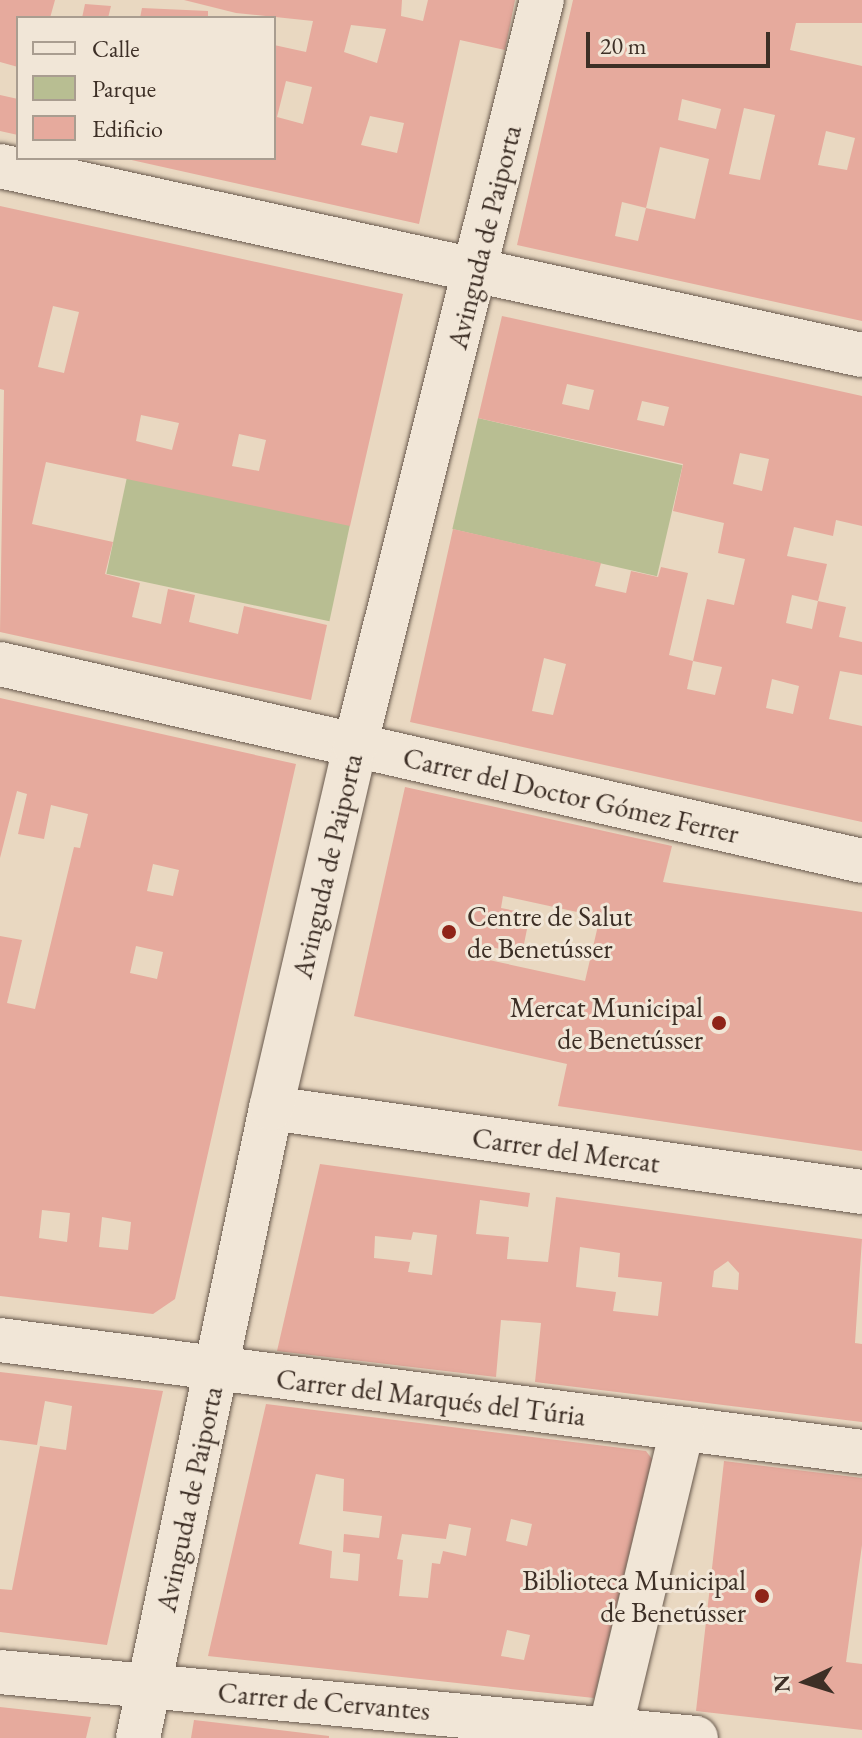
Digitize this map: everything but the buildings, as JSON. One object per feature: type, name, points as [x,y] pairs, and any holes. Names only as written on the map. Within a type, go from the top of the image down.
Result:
[{"type":"street","name":"Avinguda de Paiporta","points":[[138,1738],[271,1108],[355,746],[542,0]]},
{"type":"street","points":[[0,166],[475,273],[862,355]]},
{"type":"street","name":"Carrer del Doctor Gómez Ferrer","points":[[0,664],[862,861]]},
{"type":"street","name":"Carrer del Mercat","points":[[271,1108],[862,1192]]},
{"type":"street","name":"Carrer del Marqués del Túria","points":[[0,1340],[862,1452]]},
{"type":"street","points":[[610,1733],[682,1430]]},
{"type":"street","name":"Carrer de Cervantes","points":[[0,1672],[610,1733],[696,1738]]},
{"type":"green space","points":[[478,418],[683,465],[657,576],[452,529]]},
{"type":"green space","points":[[127,477],[350,524],[329,621],[106,574]]},
{"type":"place","name":"Centre de Salut de Benetússer","points":[[449,932]]},
{"type":"place","name":"Mercat Municipal de Benetússer","points":[[719,1023]]},
{"type":"place","name":"Biblioteca Municipal de Benetússer","points":[[762,1596]]}]
